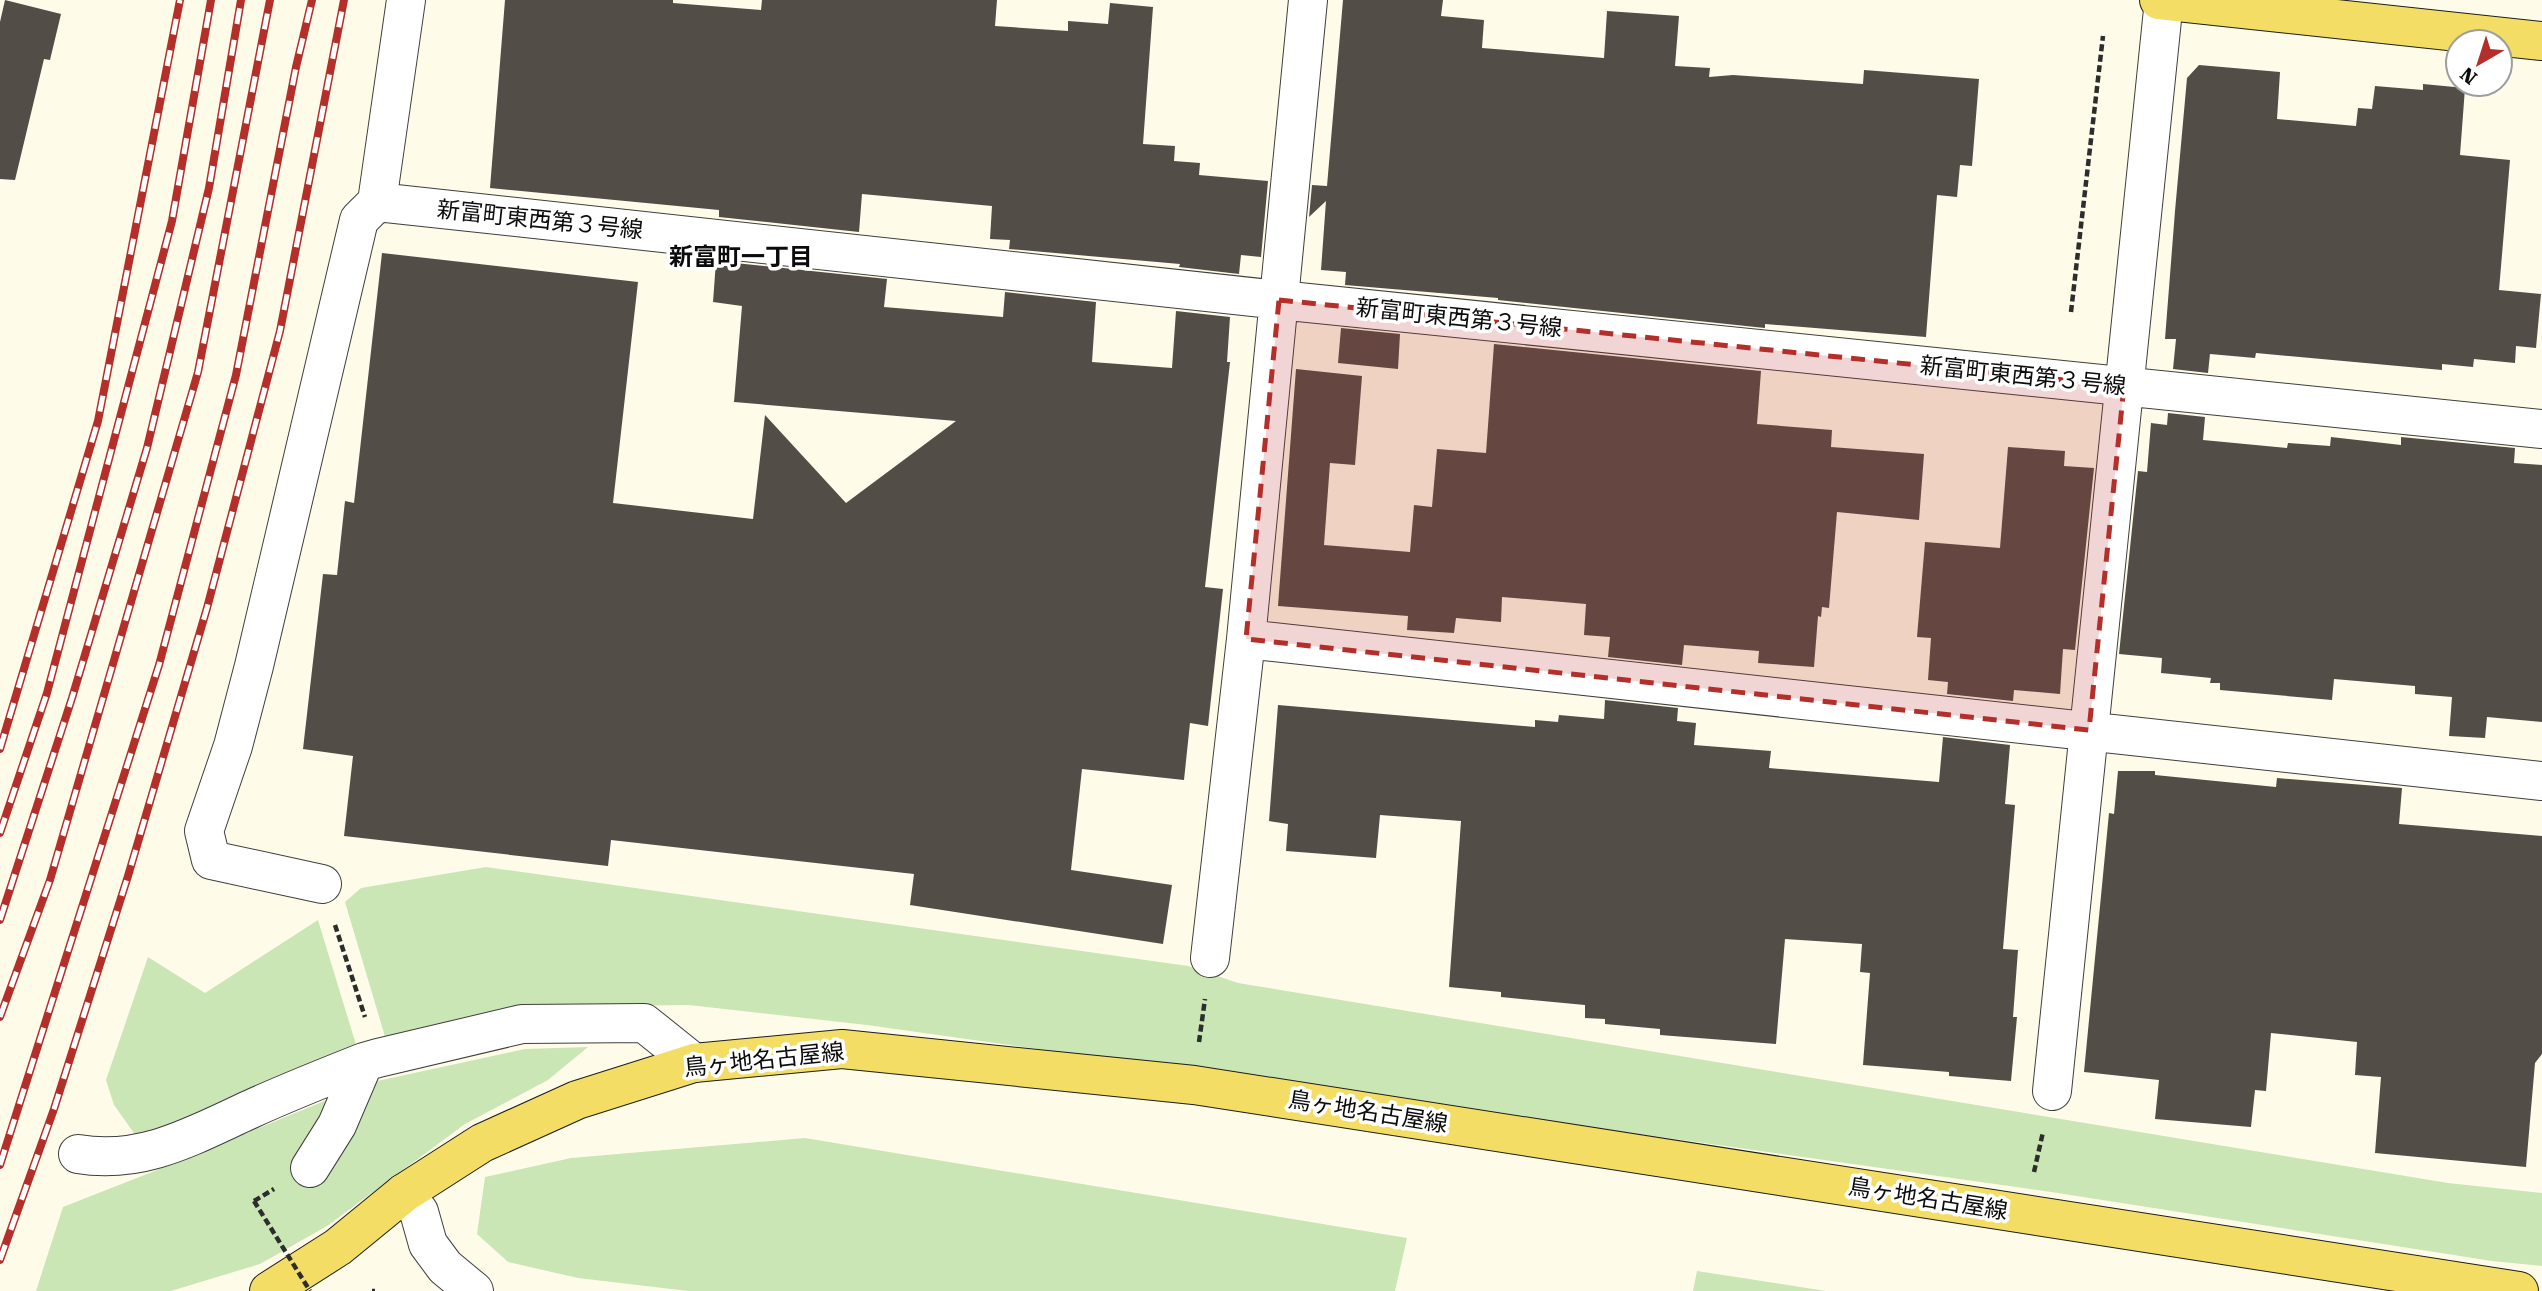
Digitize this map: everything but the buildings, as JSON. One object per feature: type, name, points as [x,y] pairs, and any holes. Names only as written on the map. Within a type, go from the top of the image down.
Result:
[{"type":"main road","points":[[2162,0],[2542,41]]},
{"type":"main road","name":"鳥ヶ地名古屋線","points":[[269,1291],[338,1247],[404,1194],[482,1143],[577,1100],[694,1063],[842,1049],[1194,1085],[2519,1291]]},
{"type":"street","points":[[322,884],[211,860],[204,831],[233,746],[254,666],[359,220],[377,202],[406,0]]},
{"type":"street","points":[[1210,958],[1246,639],[1308,0]]},
{"type":"street","points":[[2052,1091],[2162,0]]},
{"type":"street","name":"新富町東西第３号線","points":[[377,202],[1279,300],[2542,429]]},
{"type":"street","points":[[1246,639],[2542,781]]},
{"type":"street","points":[[78,1154],[101,1158],[137,1155],[194,1137],[250,1110],[371,1060],[522,1024],[644,1023],[694,1063]]},
{"type":"street","points":[[310,1168],[337,1125],[371,1060]]},
{"type":"street","points":[[404,1194],[419,1212],[428,1244],[445,1267],[474,1291]]},
{"type":"path","points":[[2071,312],[2103,36]]},
{"type":"path","points":[[322,884],[371,1060]]},
{"type":"path","points":[[1194,1085],[1210,958]]},
{"type":"path","points":[[2025,1214],[2052,1091]]},
{"type":"path","points":[[254,1201],[310,1291]]},
{"type":"highlighted area","points":[[1279,300],[2124,386],[2089,730],[1246,639]]},
{"type":"green space","points":[[486,867],[1188,966],[1238,983],[2448,1183],[2542,1193],[2542,1266],[2492,1261],[2051,1192],[867,1025],[689,1005],[521,1007],[386,1040],[345,902],[361,888]]},
{"type":"green space","points":[[318,920],[357,1048],[139,1140],[114,1105],[106,1080],[148,957],[205,993]]},
{"type":"green space","points":[[588,1047],[548,1080],[465,1124],[327,1226],[260,1264],[171,1291],[36,1291],[63,1207],[368,1083],[525,1049]]},
{"type":"green space","points":[[805,1138],[1407,1238],[1395,1291],[688,1291],[578,1278],[508,1262],[477,1234],[485,1177],[571,1158]]},
{"type":"green space","points":[[1697,1271],[1826,1291],[1693,1291]]},
{"type":"railway","points":[[0,749],[98,421],[180,0]]},
{"type":"railway","points":[[0,833],[47,693],[172,221],[211,0]]},
{"type":"railway","points":[[0,920],[72,698],[147,448],[209,188],[241,0]]},
{"type":"railway","points":[[0,1017],[50,880],[198,372],[270,0]]},
{"type":"railway","points":[[0,1165],[159,665],[236,375],[296,67],[312,0]]},
{"type":"railway","points":[[0,1260],[54,1109],[128,876],[207,608],[280,331],[344,0]]},
{"type":"district","name":"新富町一丁目","points":[[741,257]]}]
